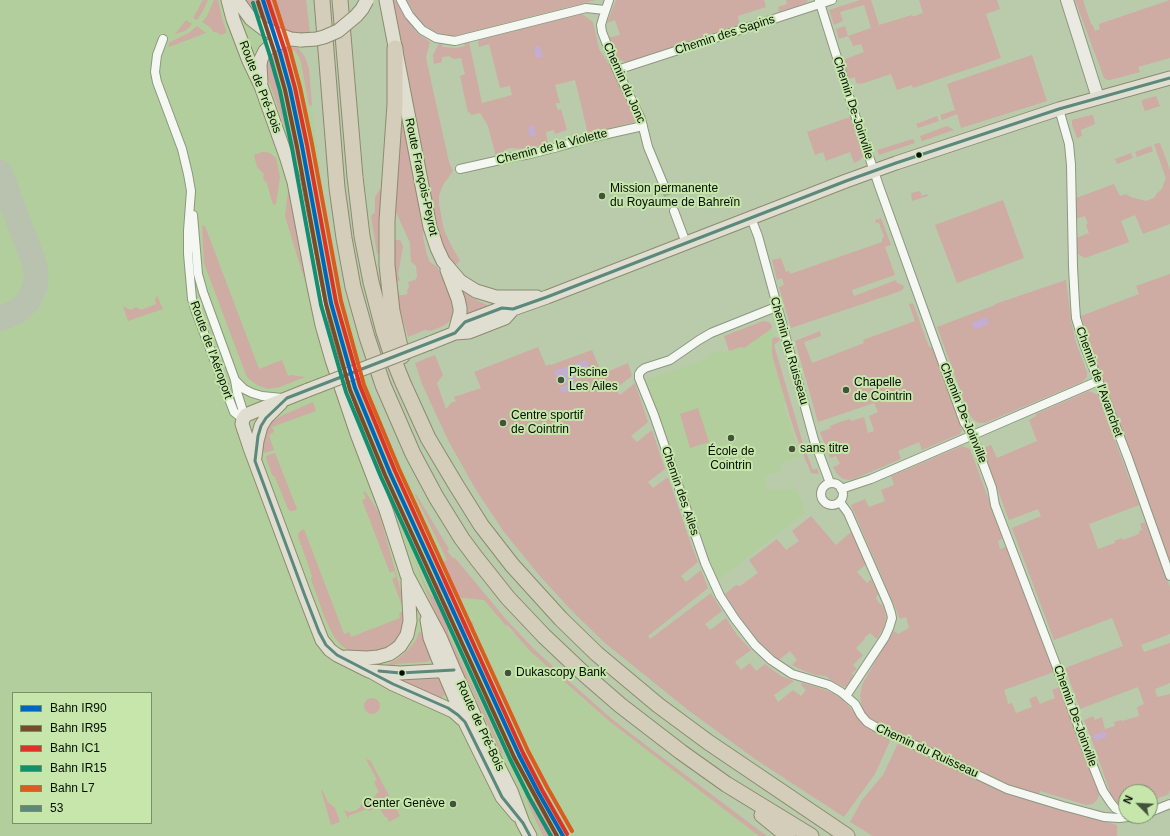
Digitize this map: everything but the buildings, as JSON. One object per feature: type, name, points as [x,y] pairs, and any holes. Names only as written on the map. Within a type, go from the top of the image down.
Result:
[{"type":"highway","points":[[322,0],[337,188],[353,287],[374,361],[396,415],[424,476],[449,519],[477,559],[508,598],[544,636],[582,672],[681,752],[726,784],[811,836]]},
{"type":"highway","points":[[340,0],[355,177],[362,236],[378,308],[392,356],[418,418],[428,438],[465,500],[496,545],[527,583],[578,637],[635,686],[682,722],[769,784],[842,832],[851,836]]},
{"type":"highway","points":[[395,48],[395,110],[387,221],[387,265],[389,285],[395,326],[405,368],[437,453]]},
{"type":"highway","points":[[726,784],[788,836]]},
{"type":"main road","name":"Route de Pré-Bois","points":[[228,0],[233,19],[249,61],[261,86],[287,158],[294,182],[312,282],[332,360],[357,434],[386,510],[407,575],[440,637],[448,671],[465,722],[502,797],[523,823]]},
{"type":"main road","points":[[237,0],[245,12],[257,25],[272,33],[296,40]]},
{"type":"main road","points":[[261,86],[261,59],[265,51],[272,45],[296,40],[320,38],[338,31],[356,16],[367,0]]},
{"type":"main road","name":"Route François-Peyrot","points":[[386,0],[430,227],[434,243],[443,261],[460,280],[476,291],[486,295],[509,298],[547,297]]},
{"type":"main road","points":[[243,419],[246,415],[287,398],[455,333],[469,332],[505,318],[513,309],[874,171],[952,143],[1059,109],[1170,78]]},
{"type":"main road","points":[[443,261],[460,304],[460,313],[455,333]]},
{"type":"main road","points":[[255,461],[257,441],[261,426],[269,415],[287,398]]},
{"type":"main road","name":"Route de l'Aéroport","points":[[243,419],[243,428],[255,461],[319,632],[326,645],[337,655],[370,671],[402,673],[448,671]]},
{"type":"main road","points":[[337,655],[367,658],[378,657],[389,654],[400,646],[407,635],[410,622],[407,575]]},
{"type":"main road","points":[[370,671],[393,684],[453,711],[465,722]]},
{"type":"main road","name":"Route de Pré-Bois","points":[[448,671],[511,791],[523,823],[530,836]]},
{"type":"street","points":[[401,0],[409,15],[422,30],[436,38],[455,41],[586,8],[605,10]]},
{"type":"street","name":"Chemin du Jonc","points":[[609,0],[601,25],[602,32],[617,70],[641,119],[648,147],[665,188]]},
{"type":"street","name":"Chemin des Sapins","points":[[617,70],[819,2],[832,0]]},
{"type":"street","points":[[1067,0],[1098,98]]},
{"type":"street","name":"Chemin De-Joinville","points":[[819,2],[874,171],[964,422],[972,434],[992,488],[995,505],[1000,519],[1052,653],[1089,756],[1103,791],[1110,803]]},
{"type":"street","name":"Route de l'Aéroport","points":[[163,39],[157,55],[155,68],[156,76],[182,149],[188,174],[190,191],[188,232],[189,268],[192,299],[234,412],[243,419]]},
{"type":"street","name":"Chemin de l'Avanchet","points":[[1059,109],[1068,144],[1071,165],[1072,267],[1076,318],[1084,344],[1128,458],[1170,576]]},
{"type":"street","name":"Chemin de la Violette","points":[[460,169],[526,155],[585,139],[643,126]]},
{"type":"street","name":"Route de l'Aéroport","points":[[190,204],[194,217],[195,251],[198,274],[203,292],[236,380],[243,419]]},
{"type":"street","points":[[674,211],[686,243]]},
{"type":"street","name":"Chemin du Ruisseau","points":[[751,218],[758,236],[776,307],[814,440],[830,484]]},
{"type":"street","name":"Chemin des Ailes","points":[[776,307],[706,336],[670,360],[645,368],[639,374],[639,378],[654,415],[705,564],[720,596],[755,645],[776,664],[797,676],[829,685],[846,696]]},
{"type":"street","name":"Route de l'Aéroport","points":[[236,380],[252,394],[287,398]]},
{"type":"street","points":[[841,489],[871,479],[972,434],[1098,381]]},
{"type":"street","points":[[835,484],[841,489],[842,496],[840,502],[837,504],[831,505],[822,499],[822,491],[827,485],[835,484]]},
{"type":"street","points":[[840,502],[848,513],[888,604],[892,618],[885,637],[846,696]]},
{"type":"street","name":"Chemin du Ruisseau","points":[[846,696],[854,704],[864,719],[872,725],[1007,789],[1104,817],[1118,818]]},
{"type":"street","points":[[1104,817],[1110,803],[1118,809]]},
{"type":"street","points":[[1158,809],[1170,804]]},
{"type":"shaded area","points":[[0,0],[307,0],[311,48],[299,49],[305,57],[309,69],[313,116],[325,205],[332,243],[358,349],[380,416],[387,435],[415,495],[448,560],[449,578],[436,584],[444,593],[452,597],[484,600],[530,651],[609,721],[759,836],[0,836]]},
{"type":"shaded area","points":[[203,0],[208,0],[197,20],[193,18]]},
{"type":"shaded area","points":[[214,0],[218,0],[226,30],[226,33],[221,35],[213,32],[211,28],[202,22],[207,16]]},
{"type":"shaded area","points":[[244,0],[306,0],[310,34],[295,34],[275,28],[257,17]]},
{"type":"shaded area","points":[[392,0],[397,0],[416,32],[430,42],[426,58],[449,162],[453,171],[443,185],[439,196],[439,204],[444,230],[460,261],[454,266],[446,254],[435,228]]},
{"type":"shaded area","points":[[407,0],[596,0],[454,36],[435,32],[418,21]]},
{"type":"shaded area","points":[[616,0],[764,0],[766,7],[738,16],[738,25],[626,62],[617,59],[607,38],[620,35],[615,20],[607,23]]},
{"type":"shaded area","points":[[786,0],[808,0],[806,3],[779,12],[778,7],[787,4]]},
{"type":"shaded area","points":[[860,0],[871,0],[879,25],[923,13],[919,0],[997,0],[1000,9],[986,14],[1001,58],[913,88],[912,85],[897,90],[891,74],[861,84],[856,83],[855,77],[849,79],[843,60],[864,52],[861,44],[853,46],[848,36],[871,28],[864,5],[840,12],[843,21],[834,25],[829,10]]},
{"type":"shaded area","points":[[1075,0],[1083,0],[1091,24],[1095,31],[1100,29],[1099,24],[1170,0],[1170,58],[1138,67],[1140,72],[1107,80],[1104,78]]},
{"type":"shaded area","points":[[582,14],[593,22],[599,49],[613,70],[638,121],[588,134],[575,80],[555,85],[560,103],[556,103],[556,105],[558,110],[561,109],[567,130],[555,134],[554,130],[546,132],[548,144],[526,149],[510,148],[504,150],[505,154],[496,157],[488,126],[480,113],[471,115],[470,112],[468,113],[460,76],[465,74],[461,58],[453,59],[450,56],[442,57],[442,62],[434,64],[433,55],[438,45],[442,44],[443,47],[456,48],[465,46],[464,43],[469,42],[482,103],[512,95],[510,86],[500,88],[489,44],[479,47],[479,40]]},
{"type":"shaded area","points":[[186,20],[192,24],[185,31],[175,34]]},
{"type":"shaded area","points":[[197,26],[206,33],[169,47],[168,46],[170,42],[189,33]]},
{"type":"shaded area","points":[[845,26],[848,36],[839,39],[836,29]]},
{"type":"shaded area","points":[[286,46],[298,48],[305,57],[309,69],[312,105],[309,106],[301,62],[298,55],[294,50],[273,55],[299,165],[265,70],[269,52]]},
{"type":"shaded area","points":[[540,46],[543,57],[536,58],[534,47]]},
{"type":"shaded area","points":[[1032,55],[1047,101],[961,128],[957,114],[942,120],[940,115],[955,110],[947,84]]},
{"type":"shaded area","points":[[1156,96],[1160,106],[1145,111],[1142,100]]},
{"type":"shaded area","points":[[401,113],[424,227],[423,237],[427,255],[430,262],[437,267],[454,301],[455,308],[452,319],[445,325],[431,331],[425,330],[408,337],[398,304],[397,293],[398,291],[400,295],[405,295],[408,293],[408,282],[415,280],[417,277],[416,266],[411,262],[410,243],[396,212],[395,206]]},
{"type":"shaded area","points":[[1093,115],[1095,124],[1081,130],[1082,136],[1077,138],[1072,125],[1072,120]]},
{"type":"shaded area","points":[[937,116],[939,121],[918,128],[916,124]]},
{"type":"shaded area","points":[[850,117],[864,157],[854,163],[850,152],[826,161],[823,152],[815,155],[807,132]]},
{"type":"shaded area","points":[[534,125],[536,136],[530,137],[528,127]]},
{"type":"shaded area","points":[[947,126],[954,130],[922,141],[920,136]]},
{"type":"shaded area","points":[[913,139],[915,143],[879,155],[877,150]]},
{"type":"shaded area","points":[[1160,143],[1170,170],[1170,224],[1143,234],[1135,215],[1121,221],[1129,242],[1085,258],[1076,253],[1076,238],[1089,233],[1085,216],[1076,219],[1076,198],[1114,184],[1120,196],[1126,194],[1146,201],[1154,198],[1162,189],[1166,179],[1154,144]]},
{"type":"shaded area","points":[[1151,146],[1153,151],[1137,157],[1135,152]]},
{"type":"shaded area","points":[[262,152],[270,153],[276,158],[280,177],[276,204],[274,205],[267,183],[263,179],[264,174],[257,167],[254,155]]},
{"type":"shaded area","points":[[1131,153],[1133,158],[1117,164],[1115,159]]},
{"type":"shaded area","points":[[381,188],[384,188],[382,253],[377,254],[371,216],[375,212],[375,197]]},
{"type":"shaded area","points":[[920,191],[922,196],[927,194],[928,196],[912,201],[911,193]]},
{"type":"shaded area","points":[[289,192],[305,282],[285,216]]},
{"type":"shaded area","points":[[1003,200],[1024,258],[957,283],[935,225]]},
{"type":"shaded area","points":[[881,218],[891,245],[885,247],[895,275],[852,290],[854,296],[896,280],[897,283],[903,285],[904,288],[901,291],[791,328],[779,287],[784,285],[782,278],[777,280],[772,260],[781,258],[786,272],[789,271],[790,274],[882,242],[882,238],[884,237],[879,223],[876,223],[875,220]]},
{"type":"shaded area","points":[[202,226],[205,226],[259,369],[282,360],[288,376],[305,377],[280,387],[268,389],[257,385],[246,375],[204,263]]},
{"type":"shaded area","points":[[394,240],[401,241],[403,247],[398,274],[400,280],[397,282],[396,282]]},
{"type":"shaded area","points":[[1170,274],[1170,562],[1089,347],[1081,316],[1139,294],[1136,286]]},
{"type":"shaded area","points":[[1066,280],[1071,320],[1076,343],[1087,372],[1087,377],[1082,382],[985,423],[979,423],[974,420],[969,414],[937,327],[995,304]]},
{"type":"shaded area","points":[[458,288],[474,299],[490,306],[468,318]]},
{"type":"shaded area","points":[[157,296],[163,309],[128,321],[123,306],[131,310],[136,307],[141,310],[156,304],[155,299]]},
{"type":"shaded area","points":[[913,303],[929,347],[933,348],[963,428],[960,434],[922,450],[919,442],[898,451],[901,459],[854,479],[843,479],[837,474],[833,467],[840,464],[836,456],[830,458],[820,432],[831,428],[830,426],[840,422],[850,419],[851,421],[864,417],[868,433],[874,431],[869,416],[878,412],[874,403],[818,422],[795,341],[820,331],[821,336],[804,342],[812,363],[864,343],[863,340],[915,321],[909,304]]},
{"type":"shaded area","points":[[986,317],[989,324],[975,330],[972,323]]},
{"type":"shaded area","points":[[763,321],[771,324],[772,327],[770,330],[744,348],[741,347],[729,351],[724,336]]},
{"type":"shaded area","name":"École de Cointrin","points":[[772,327],[775,337],[772,340],[772,355],[786,402],[783,404],[801,457],[780,464],[782,470],[764,477],[768,490],[797,490],[803,503],[803,510],[806,512],[720,579],[717,579],[646,382],[647,380],[706,359],[705,356],[722,350],[724,353],[741,347],[770,330]]},
{"type":"shaded area","points":[[775,337],[780,338],[780,340],[774,345],[804,447],[813,470],[817,468],[819,474],[811,473],[790,417],[772,355],[772,339]]},
{"type":"shaded area","points":[[538,347],[546,366],[592,350],[602,374],[628,363],[632,376],[615,389],[620,395],[635,383],[648,422],[631,436],[637,442],[652,430],[665,469],[648,482],[653,488],[668,477],[698,562],[681,576],[686,582],[701,570],[708,588],[648,636],[650,639],[711,593],[722,611],[705,624],[710,630],[726,618],[737,635],[751,650],[735,662],[741,670],[750,663],[756,671],[765,664],[781,676],[794,681],[774,695],[778,702],[793,690],[801,696],[806,690],[801,685],[802,683],[820,688],[833,693],[843,700],[866,726],[889,738],[890,741],[875,774],[844,817],[755,759],[688,710],[605,643],[573,612],[539,575],[504,532],[476,490],[449,442],[422,384],[415,363],[435,355],[443,375],[437,383],[446,409],[451,403],[456,401],[454,397],[481,388],[474,372]],"holes":[[[575,382],[577,387],[562,393],[560,388]]]},
{"type":"shaded area","points":[[586,360],[591,373],[559,385],[554,371]]},
{"type":"shaded area","points":[[575,382],[578,387],[562,393],[560,388]]},
{"type":"shaded area","points":[[1089,391],[1098,395],[1139,505],[1089,524],[1098,549],[1115,543],[1114,541],[1122,538],[1123,540],[1139,534],[1139,531],[1142,530],[1140,524],[1145,522],[1170,587],[1170,634],[1141,645],[1144,652],[1170,643],[1170,683],[1155,689],[1157,697],[1170,694],[1170,789],[1169,794],[1158,798],[1158,784],[1118,784],[1118,804],[1111,795],[1084,720],[1093,716],[1095,720],[1102,717],[1105,729],[1115,726],[1114,722],[1139,716],[1137,707],[1144,704],[1138,687],[1080,709],[1065,668],[1123,646],[1112,618],[1054,640],[1012,528],[1041,516],[1038,509],[1009,520],[982,448],[983,444],[984,448],[991,445],[997,458],[1037,441],[1029,420],[1036,416],[1036,414]]},
{"type":"shaded area","points":[[313,402],[316,411],[272,427],[274,432],[269,435],[274,450],[264,453],[264,438],[272,422],[281,416]]},
{"type":"shaded area","points":[[698,408],[709,442],[690,448],[680,414]]},
{"type":"shaded area","points":[[962,446],[970,449],[1003,538],[998,541],[1000,549],[1007,547],[1054,672],[1004,690],[1008,704],[1012,703],[1016,713],[1032,707],[1029,699],[1036,696],[1040,704],[1055,698],[1052,690],[1060,687],[1099,790],[1097,800],[1093,804],[1086,805],[1040,791],[1039,794],[1014,787],[876,722],[867,716],[862,708],[860,696],[862,685],[876,660],[894,631],[898,634],[909,628],[906,617],[900,619],[851,505],[865,499],[869,507],[885,501],[881,490],[894,485],[891,476]]},
{"type":"shaded area","points":[[275,453],[297,509],[294,511],[290,511],[288,509],[275,477],[272,475],[266,458],[266,456]]},
{"type":"shaded area","points":[[365,491],[379,513],[406,613],[399,636],[390,647],[377,653],[350,651],[341,645],[334,637],[324,616],[298,536],[299,532],[304,529],[344,634],[349,632],[351,637],[400,618],[399,613],[404,611],[392,579],[396,577],[394,571],[390,573],[362,500],[366,498],[363,492]]},
{"type":"shaded area","points":[[416,494],[449,549],[447,551],[453,558],[455,558],[505,618],[533,648],[612,719],[767,836],[759,836],[609,721],[530,651],[484,600],[452,597],[440,590],[436,584],[448,578],[441,563],[447,560],[415,495]]},
{"type":"shaded area","points":[[811,516],[836,545],[851,532],[866,564],[857,572],[867,583],[871,579],[878,594],[876,599],[883,605],[885,611],[886,619],[884,627],[877,639],[870,633],[856,648],[863,655],[853,665],[857,669],[852,673],[854,676],[846,687],[832,681],[826,676],[816,675],[792,665],[797,660],[790,651],[779,660],[749,631],[725,594],[736,585],[740,586],[758,573],[749,560],[777,539],[786,550],[799,541],[792,531]]},
{"type":"shaded area","points":[[411,551],[430,594],[439,602],[456,608],[457,611],[451,616],[448,622],[448,633],[487,716],[503,753],[501,754],[469,683],[466,684]]},
{"type":"shaded area","points":[[466,620],[473,622],[474,629],[471,634],[460,639],[458,628],[462,621]]},
{"type":"shaded area","points":[[419,632],[421,632],[432,658],[427,662],[395,664],[395,667],[388,667],[386,665],[399,658],[408,650],[416,640]]},
{"type":"shaded area","points":[[397,678],[440,678],[447,694],[441,699],[397,681]]},
{"type":"shaded area","points":[[369,698],[375,698],[380,703],[378,712],[375,714],[369,714],[364,709],[364,703]]},
{"type":"shaded area","points":[[1105,731],[1107,737],[1095,741],[1093,735]]},
{"type":"shaded area","points":[[898,743],[1005,791],[1117,825],[1118,836],[873,836],[850,822],[862,800],[883,775]]},
{"type":"shaded area","points":[[366,759],[370,760],[400,816],[389,822],[379,807],[369,811],[367,809],[348,816],[349,819],[344,810],[349,812],[355,811],[361,805],[374,798],[379,792],[374,782],[377,780]]},
{"type":"shaded area","points":[[523,782],[533,801],[536,800],[556,836],[543,836],[529,806],[522,783]]},
{"type":"shaded area","points":[[321,790],[328,802],[335,808],[340,822],[331,825]]},
{"type":"taxiway","points":[[0,172],[36,272],[35,287],[29,300],[18,311],[0,319]]},
{"type":"tunnel","points":[[665,188],[674,211]]},
{"type":"rail line","name":"IR90","points":[[263,0],[290,89],[331,303],[355,388],[390,473],[519,755],[563,836]]},
{"type":"rail line","name":"IC1","points":[[268,0],[285,51],[295,88],[336,302],[360,386],[395,471],[523,753],[567,834]]},
{"type":"rail line","name":"L7","points":[[274,0],[300,87],[341,301],[364,385],[399,469],[528,751],[572,831]]},
{"type":"rail line","name":"IR95","points":[[258,2],[285,90],[326,304],[350,390],[385,475],[514,757],[557,836]]},
{"type":"rail line","name":"IR15","points":[[253,3],[280,91],[321,305],[346,392],[381,477],[510,759],[551,836]]},
{"type":"transit line","name":"53","points":[[530,836],[523,823],[502,797],[465,722],[458,715],[448,708],[393,684],[337,655],[326,645],[319,632],[305,596],[255,461],[258,436],[261,426],[266,418],[287,398],[455,333],[465,322],[502,308],[513,309],[547,297],[896,163],[1059,109],[1170,78]]},
{"type":"transit line","name":"53","points":[[379,671],[400,673],[454,670]]},
{"type":"place","name":"Mission permanente du Royaume de Bahreïn","points":[[602,196]]},
{"type":"place","name":"Piscine Les Ailes","points":[[561,380]]},
{"type":"place","name":"Chapelle de Cointrin","points":[[846,390]]},
{"type":"place","name":"Centre sportif de Cointrin","points":[[503,423]]},
{"type":"place","name":"École de Cointrin","points":[[731,438]]},
{"type":"place","name":"sans titre","points":[[792,449]]},
{"type":"place","name":"Dukascopy Bank","points":[[508,673]]},
{"type":"place","name":"Center Genève","points":[[453,804]]}]
